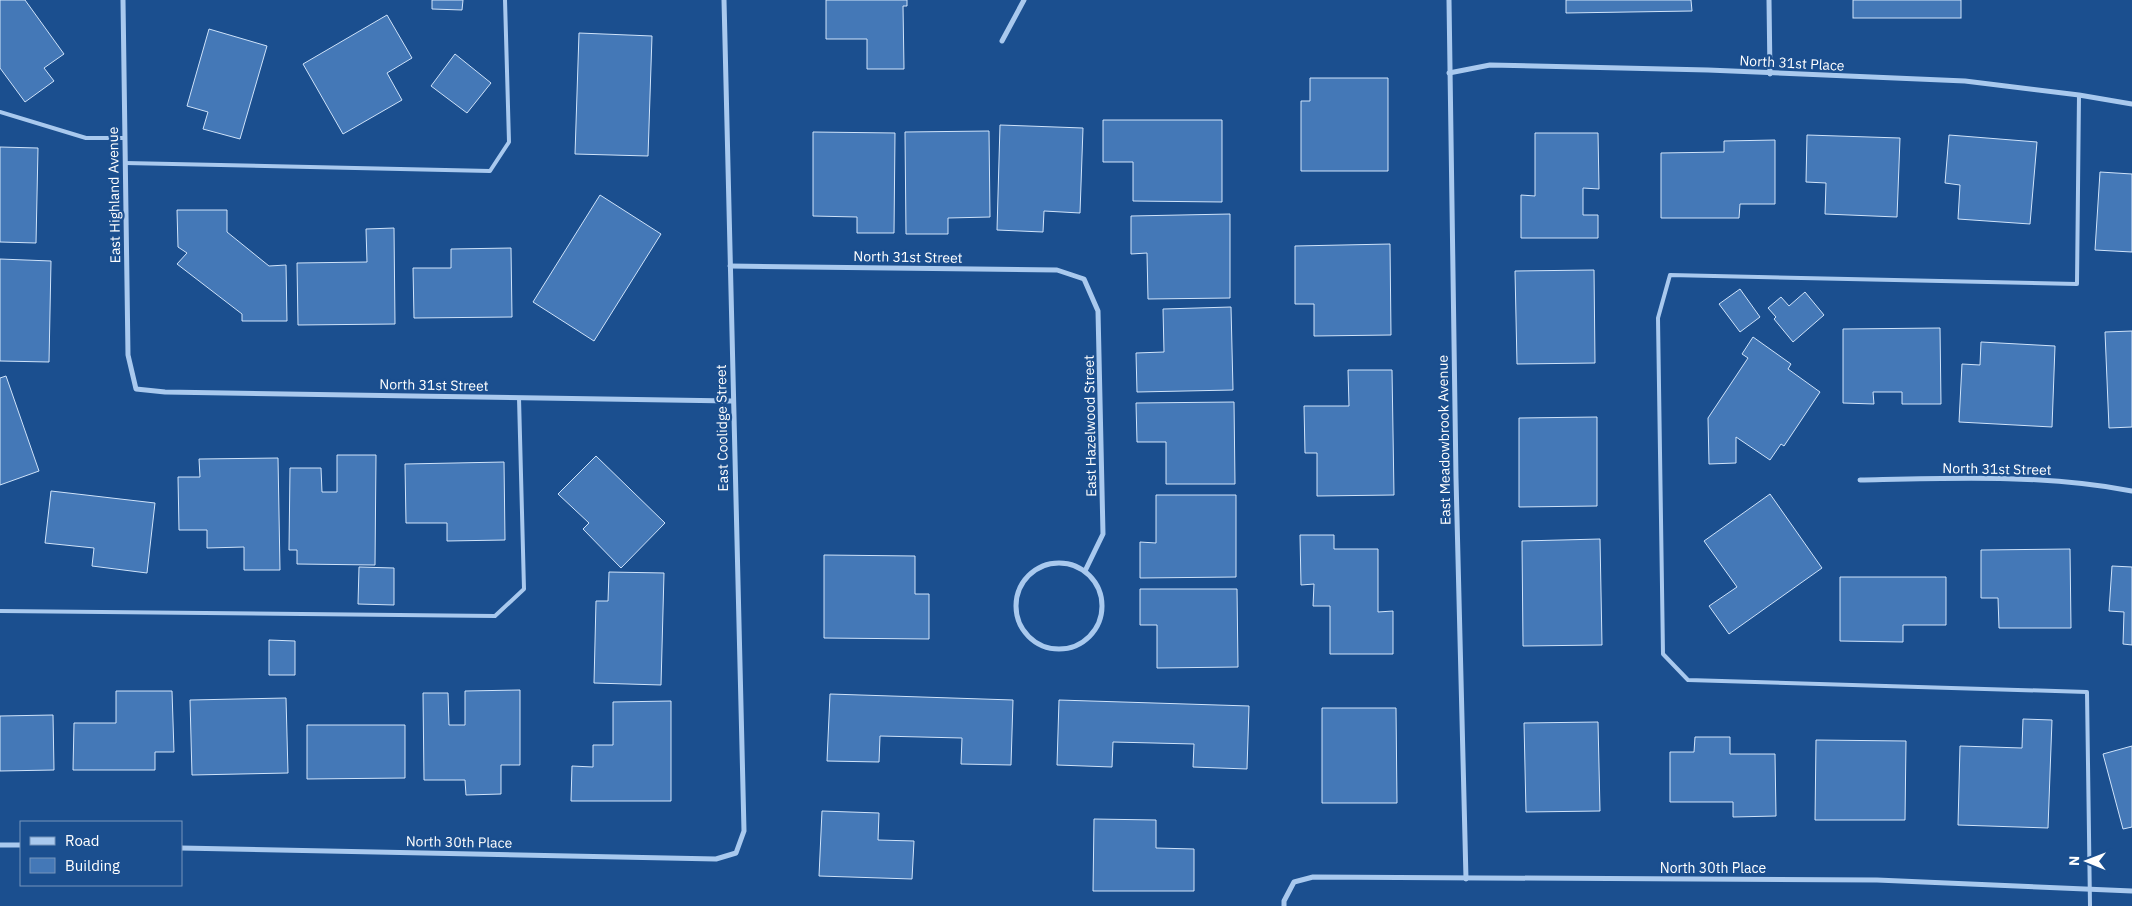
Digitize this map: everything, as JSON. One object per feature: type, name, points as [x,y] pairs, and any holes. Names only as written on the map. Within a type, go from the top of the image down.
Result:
[{"type":"street","name":"East Highland Avenue","points":[[123,0],[128,355],[136,389]]},
{"type":"street","name":"East Coolidge Street","points":[[724,0],[732,401],[744,831],[736,854]]},
{"type":"street","points":[[1002,41],[1024,0]]},
{"type":"street","name":"East Meadowbrook Avenue","points":[[1449,0],[1456,468],[1466,879]]},
{"type":"street","points":[[1769,0],[1770,74]]},
{"type":"street","name":"North 31st Place","points":[[1450,73],[1490,66],[1708,70],[1965,81],[2079,95],[2132,104]]},
{"type":"street","name":"North 31st Street","points":[[730,266],[1057,270],[1084,279]]},
{"type":"street","name":"East Hazelwood Street","points":[[1084,279],[1098,311],[1103,534],[1085,571]]},
{"type":"street","name":"North 31st Street","points":[[136,389],[166,392],[732,401]]},
{"type":"street","name":"North 31st Street","points":[[1860,480],[2009,479],[2094,484],[2132,492]]},
{"type":"street","points":[[1066,564],[1085,571],[1095,582],[1101,594],[1101,616],[1092,634],[1081,644],[1067,649],[1053,649],[1039,644],[1028,636],[1016,610],[1018,595],[1023,583],[1033,572],[1045,565],[1066,564]]},
{"type":"street","points":[[0,845],[20,845]]},
{"type":"street","name":"North 30th Place","points":[[182,848],[716,859],[736,854]]},
{"type":"street","name":"North 30th Place","points":[[1284,906],[1294,882],[1313,877],[1877,880],[2132,891]]},
{"type":"lane","points":[[125,163],[490,171],[509,142],[505,0]]},
{"type":"lane","points":[[2079,95],[2077,284],[1670,275],[1658,318],[1658,348],[1663,654],[1688,680],[2087,692],[2090,906]]},
{"type":"lane","points":[[0,112],[86,138],[125,138]]},
{"type":"lane","points":[[0,611],[495,616],[524,588],[519,398]]},
{"type":"building","points":[[0,0],[25,0],[64,54],[44,68],[54,81],[25,102],[0,68]]},
{"type":"building","points":[[432,0],[463,0],[462,10],[432,9]]},
{"type":"building","points":[[826,0],[907,0],[907,6],[903,6],[904,69],[867,69],[867,39],[826,39]]},
{"type":"building","points":[[1566,0],[1691,0],[1692,11],[1566,13]]},
{"type":"building","points":[[1853,0],[1961,0],[1961,18],[1853,18]]},
{"type":"building","points":[[387,15],[412,58],[387,73],[402,100],[343,134],[303,64]]},
{"type":"building","points":[[209,29],[267,46],[240,139],[203,129],[208,112],[187,106]]},
{"type":"building","points":[[579,33],[652,36],[648,156],[575,154]]},
{"type":"building","points":[[455,54],[491,83],[467,113],[431,86]]},
{"type":"building","points":[[1310,78],[1388,78],[1388,171],[1301,171],[1301,101],[1310,101]]},
{"type":"building","points":[[1103,120],[1222,120],[1222,202],[1133,201],[1133,162],[1103,162]]},
{"type":"building","points":[[1000,125],[1083,128],[1080,213],[1044,211],[1043,232],[997,230]]},
{"type":"building","points":[[989,131],[990,217],[948,218],[948,234],[906,234],[905,132]]},
{"type":"building","points":[[813,132],[895,133],[894,233],[857,233],[857,217],[813,216]]},
{"type":"building","points":[[1535,133],[1598,133],[1599,189],[1583,188],[1583,215],[1598,215],[1598,238],[1521,238],[1521,195],[1535,196]]},
{"type":"building","points":[[1807,135],[1900,138],[1897,217],[1825,214],[1826,183],[1806,182]]},
{"type":"building","points":[[1949,135],[2037,142],[2030,224],[1958,219],[1960,185],[1945,183]]},
{"type":"building","points":[[1775,140],[1775,204],[1740,204],[1739,218],[1661,218],[1661,153],[1724,152],[1724,141]]},
{"type":"building","points":[[0,147],[38,148],[36,243],[0,242]]},
{"type":"building","points":[[2100,172],[2132,174],[2132,252],[2095,250]]},
{"type":"building","points":[[600,195],[661,234],[594,341],[533,302]]},
{"type":"building","points":[[177,210],[227,210],[227,232],[269,266],[286,265],[287,321],[242,321],[242,314],[177,264],[187,253],[178,247]]},
{"type":"building","points":[[1230,214],[1230,298],[1148,299],[1147,253],[1131,254],[1131,216]]},
{"type":"building","points":[[394,228],[395,324],[298,325],[297,263],[367,262],[366,229]]},
{"type":"building","points":[[1390,244],[1391,335],[1314,336],[1314,304],[1295,304],[1295,246]]},
{"type":"building","points":[[511,248],[512,317],[414,318],[413,268],[451,268],[451,249]]},
{"type":"building","points":[[0,259],[51,261],[49,362],[0,361]]},
{"type":"building","points":[[1594,270],[1595,363],[1517,364],[1515,271]]},
{"type":"building","points":[[1740,289],[1760,317],[1740,332],[1719,304]]},
{"type":"building","points":[[1805,292],[1824,315],[1793,342],[1774,319],[1776,317],[1768,308],[1781,297],[1789,306]]},
{"type":"building","points":[[1231,307],[1233,390],[1137,392],[1136,353],[1164,352],[1163,309]]},
{"type":"building","points":[[1940,328],[1941,404],[1902,404],[1902,392],[1873,392],[1874,404],[1843,403],[1843,329]]},
{"type":"building","points":[[2132,331],[2132,427],[2109,428],[2105,332]]},
{"type":"building","points":[[1753,337],[1791,364],[1788,369],[1820,392],[1784,446],[1781,444],[1770,460],[1736,437],[1736,463],[1709,464],[1708,418],[1748,358],[1742,354]]},
{"type":"building","points":[[1981,342],[2055,346],[2052,427],[1959,422],[1962,364],[1980,365]]},
{"type":"building","points":[[1348,370],[1392,370],[1394,495],[1317,496],[1317,453],[1305,453],[1304,406],[1349,406]]},
{"type":"building","points":[[6,376],[39,471],[0,485],[0,378]]},
{"type":"building","points":[[1234,402],[1235,484],[1166,484],[1166,442],[1137,442],[1136,403]]},
{"type":"building","points":[[1597,417],[1597,506],[1519,507],[1519,418]]},
{"type":"building","points":[[337,455],[376,455],[375,565],[297,564],[297,550],[289,550],[290,468],[321,468],[322,492],[337,492]]},
{"type":"building","points":[[596,456],[665,523],[621,568],[583,529],[589,523],[558,494]]},
{"type":"building","points":[[278,458],[280,570],[244,570],[244,547],[207,548],[207,530],[179,530],[178,477],[200,477],[199,459]]},
{"type":"building","points":[[504,462],[505,540],[447,541],[447,523],[406,523],[405,464]]},
{"type":"building","points":[[51,491],[155,503],[147,573],[92,566],[94,548],[45,543]]},
{"type":"building","points":[[1770,494],[1822,568],[1729,634],[1709,606],[1737,587],[1704,541]]},
{"type":"building","points":[[1156,495],[1236,495],[1236,577],[1140,578],[1140,542],[1156,543]]},
{"type":"building","points":[[1300,535],[1334,535],[1334,549],[1378,549],[1378,612],[1393,611],[1393,654],[1330,654],[1330,606],[1313,606],[1314,584],[1301,585]]},
{"type":"building","points":[[1600,539],[1602,645],[1523,646],[1522,541]]},
{"type":"building","points":[[2070,549],[2071,628],[1999,628],[1998,598],[1981,598],[1981,550]]},
{"type":"building","points":[[824,555],[915,556],[915,594],[929,594],[929,639],[824,638]]},
{"type":"building","points":[[2112,566],[2132,567],[2132,645],[2123,644],[2124,612],[2109,611]]},
{"type":"building","points":[[359,567],[394,568],[394,605],[358,604]]},
{"type":"building","points":[[609,572],[664,573],[661,685],[594,683],[596,601],[608,601]]},
{"type":"building","points":[[1840,577],[1946,577],[1946,625],[1903,625],[1903,642],[1840,641]]},
{"type":"building","points":[[1140,589],[1237,589],[1238,667],[1157,668],[1157,625],[1140,625]]},
{"type":"building","points":[[269,640],[295,641],[295,675],[269,675]]},
{"type":"building","points":[[520,690],[520,765],[501,765],[501,794],[466,795],[465,780],[424,780],[423,693],[448,693],[449,725],[465,725],[465,691]]},
{"type":"building","points":[[116,691],[172,691],[174,752],[155,752],[155,770],[73,770],[74,723],[116,723]]},
{"type":"building","points":[[830,694],[1013,700],[1011,765],[961,764],[962,738],[880,736],[879,762],[827,761]]},
{"type":"building","points":[[286,698],[288,773],[192,775],[190,700]]},
{"type":"building","points":[[1059,700],[1249,706],[1247,769],[1193,767],[1194,744],[1113,742],[1112,767],[1057,765]]},
{"type":"building","points":[[671,701],[671,801],[571,801],[572,766],[593,767],[593,745],[613,745],[613,702]]},
{"type":"building","points":[[1322,708],[1396,708],[1397,803],[1322,803]]},
{"type":"building","points":[[53,715],[54,770],[0,771],[0,716]]},
{"type":"building","points":[[2023,719],[2052,720],[2048,828],[1958,825],[1960,746],[2022,748]]},
{"type":"building","points":[[1598,722],[1600,811],[1526,812],[1524,723]]},
{"type":"building","points":[[307,725],[405,725],[405,778],[307,779]]},
{"type":"building","points":[[1695,737],[1730,737],[1730,754],[1775,754],[1776,816],[1733,817],[1733,802],[1670,802],[1670,752],[1694,752]]},
{"type":"building","points":[[1816,740],[1906,741],[1905,820],[1815,820]]},
{"type":"building","points":[[2132,746],[2132,827],[2123,829],[2103,754]]},
{"type":"building","points":[[822,811],[879,813],[878,840],[914,841],[912,879],[819,876]]},
{"type":"building","points":[[1094,819],[1156,820],[1156,848],[1194,849],[1194,891],[1093,891]]}]
